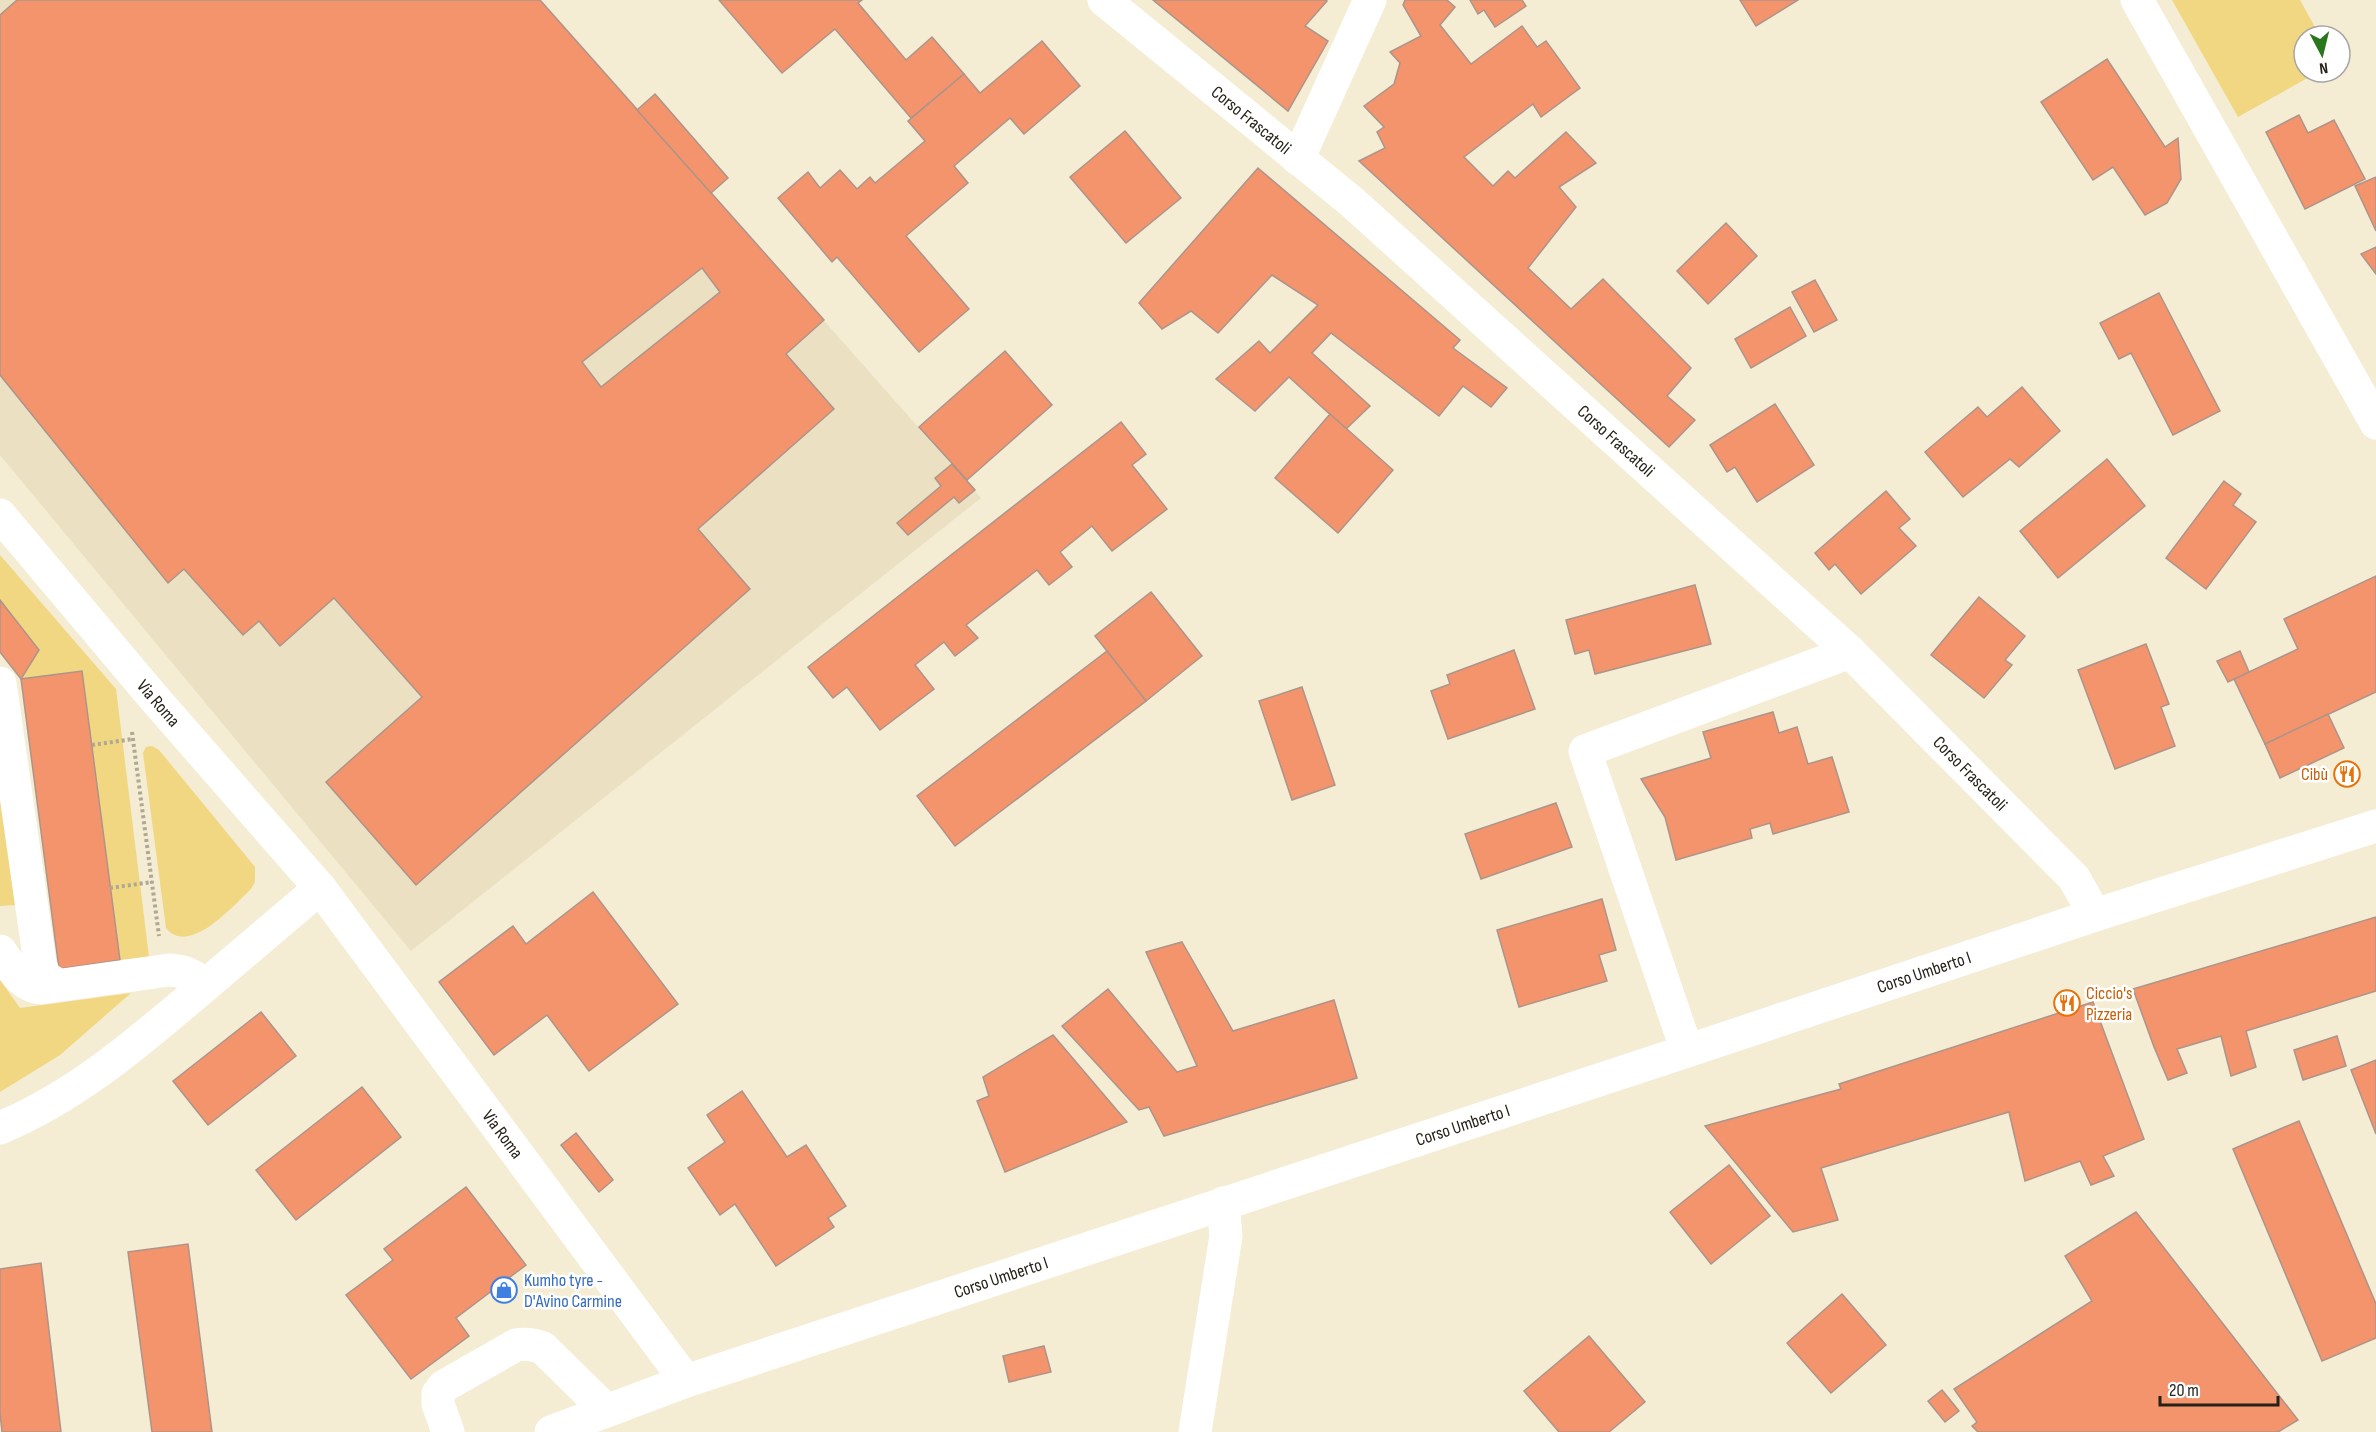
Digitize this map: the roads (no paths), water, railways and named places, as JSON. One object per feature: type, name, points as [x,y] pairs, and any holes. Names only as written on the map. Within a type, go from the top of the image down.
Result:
[{"type":"street","name":"Corso Frascatoli","points":[[1104,0],[1352,202],[1850,652],[2074,878],[2095,915]]},
{"type":"street","points":[[1298,159],[1370,0]]},
{"type":"street","points":[[2137,0],[2376,423]]},
{"type":"street","name":"Via Roma","points":[[0,515],[154,698],[320,888],[686,1381]]},
{"type":"street","points":[[1687,1052],[1585,751],[1850,652]]},
{"type":"street","points":[[0,683],[40,964],[45,978],[58,985]]},
{"type":"street","name":"Corso Umberto I","points":[[551,1432],[686,1381],[1687,1052],[2095,915],[2376,826]]},
{"type":"street","points":[[0,1128],[33,1114],[83,1084],[136,1044],[320,888]]},
{"type":"street","points":[[0,951],[26,985],[41,988],[183,970],[206,985]]},
{"type":"street","points":[[1195,1432],[1226,1236],[1223,1203]]},
{"type":"street","points":[[448,1432],[438,1404],[438,1394],[444,1386],[516,1345],[523,1344],[533,1344],[543,1348],[606,1410]]},
{"type":"place","name":"Cibù","points":[[2347,774]]},
{"type":"place","name":"Ciccio's Pizzeria","points":[[2067,1003]]},
{"type":"place","name":"Kumho tyre - D'Avino Carmine","points":[[504,1290]]}]
